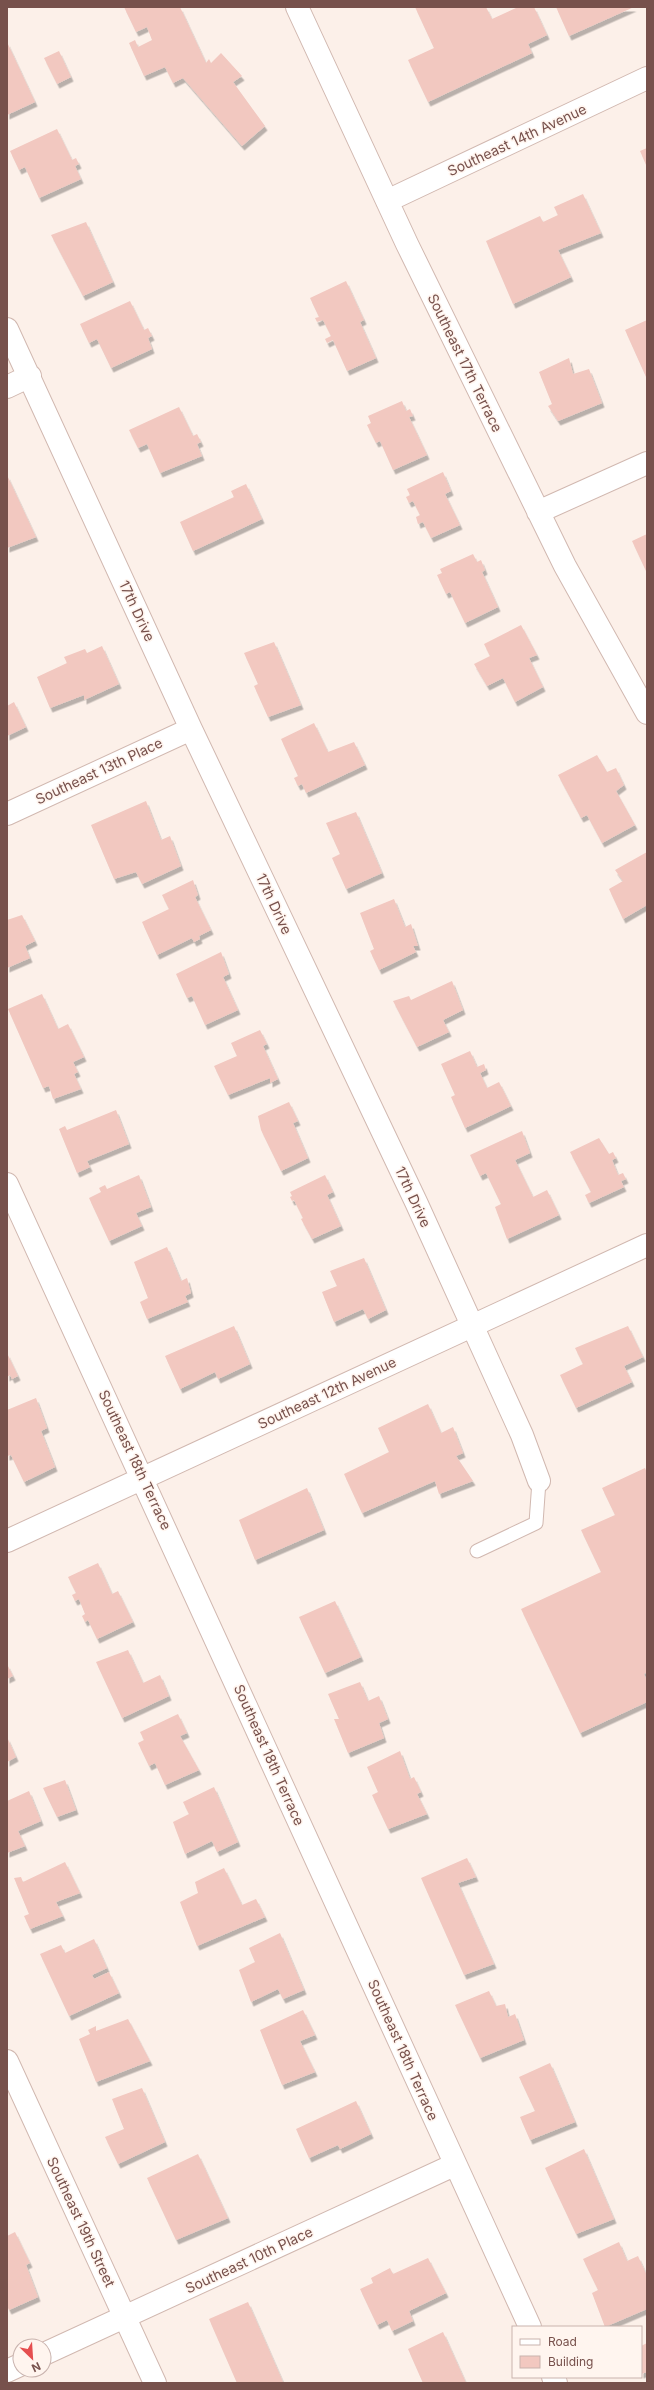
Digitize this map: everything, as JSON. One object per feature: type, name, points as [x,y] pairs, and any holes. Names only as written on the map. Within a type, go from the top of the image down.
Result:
[{"type":"street","name":"Southeast 17th Terrace","points":[[297,7],[387,201],[538,512],[565,566],[647,713]]},
{"type":"street","name":"Southeast 14th Avenue","points":[[387,201],[647,78]]},
{"type":"street","name":"17th Drive","points":[[7,329],[30,376],[191,729],[416,1202],[522,1435],[539,1480]]},
{"type":"street","points":[[7,387],[30,376]]},
{"type":"street","points":[[538,512],[647,463]]},
{"type":"street","name":"Southeast 13th Place","points":[[7,814],[191,729]]},
{"type":"street","name":"Southeast 18th Terrace","points":[[7,1184],[143,1478],[454,2165],[530,2326]]},
{"type":"street","name":"Southeast 12th Avenue","points":[[7,1541],[647,1245]]},
{"type":"street","name":"Southeast 19th Street","points":[[7,2061],[155,2383]]},
{"type":"street","name":"Southeast 10th Place","points":[[52,2350],[454,2165]]},
{"type":"lane","points":[[477,1551],[536,1522],[539,1480]]},
{"type":"building","points":[[124,7],[180,7],[206,63],[209,59],[211,63],[221,53],[242,76],[233,82],[265,126],[242,146],[183,78],[173,83],[165,67],[144,76],[129,43],[135,40],[138,47],[152,40],[147,27],[136,32]]},
{"type":"building","points":[[415,7],[486,7],[492,19],[518,7],[534,7],[547,35],[528,44],[532,53],[428,102],[408,60],[434,48]]},
{"type":"building","points":[[556,7],[634,7],[569,36]]},
{"type":"building","points":[[7,42],[35,102],[7,115]]},
{"type":"building","points":[[59,51],[71,77],[57,84],[44,58]]},
{"type":"building","points":[[57,129],[72,160],[76,158],[79,164],[75,166],[81,179],[39,198],[25,167],[19,170],[10,151]]},
{"type":"building","points":[[647,148],[647,167],[640,151]]},
{"type":"building","points":[[583,194],[601,233],[558,250],[571,277],[513,304],[486,241],[540,216],[543,222],[558,215],[554,207]]},
{"type":"building","points":[[86,222],[113,282],[83,296],[51,235]]},
{"type":"building","points":[[346,281],[364,320],[360,322],[376,358],[347,371],[333,340],[327,343],[325,339],[331,336],[323,320],[317,322],[315,318],[319,317],[310,298]]},
{"type":"building","points":[[130,301],[144,330],[148,328],[152,336],[148,338],[152,349],[111,368],[97,339],[89,343],[80,324]]},
{"type":"building","points":[[647,320],[647,379],[625,330]]},
{"type":"building","points":[[569,358],[573,374],[589,369],[602,403],[558,421],[548,406],[552,404],[539,372]]},
{"type":"building","points":[[402,401],[406,411],[410,409],[413,416],[409,417],[427,455],[393,470],[380,441],[376,443],[367,425],[371,423],[368,416]]},
{"type":"building","points":[[179,407],[193,436],[197,434],[201,442],[197,444],[202,456],[160,473],[147,444],[138,448],[129,430]]},
{"type":"building","points":[[443,472],[451,491],[445,494],[460,525],[431,538],[423,522],[418,524],[416,517],[420,515],[413,501],[409,503],[406,497],[410,495],[407,489]]},
{"type":"building","points":[[7,475],[36,537],[7,548]]},
{"type":"building","points":[[246,484],[262,519],[193,551],[180,522],[234,497],[231,491]]},
{"type":"building","points":[[647,534],[647,573],[632,541]]},
{"type":"building","points":[[473,554],[477,562],[481,560],[485,570],[482,572],[498,607],[465,623],[450,592],[446,594],[437,575],[442,573],[440,569]]},
{"type":"building","points":[[521,625],[537,655],[529,658],[543,687],[515,702],[503,678],[487,686],[474,664],[490,656],[484,644]]},
{"type":"building","points":[[274,642],[301,705],[268,717],[254,686],[258,684],[244,653]]},
{"type":"building","points":[[102,646],[119,684],[84,700],[84,695],[50,708],[37,677],[67,663],[64,657],[85,649],[87,653]]},
{"type":"building","points":[[14,702],[26,727],[7,736],[7,706]]},
{"type":"building","points":[[314,723],[328,752],[354,742],[365,765],[306,793],[302,784],[298,786],[294,778],[298,776],[281,739]]},
{"type":"building","points":[[597,755],[607,772],[616,768],[624,785],[616,791],[635,825],[602,843],[587,815],[581,818],[558,775]]},
{"type":"building","points":[[146,801],[161,840],[170,836],[181,866],[142,884],[136,872],[114,879],[91,825]]},
{"type":"building","points":[[356,812],[382,873],[346,889],[332,858],[340,854],[326,823]]},
{"type":"building","points":[[647,852],[647,905],[623,919],[609,889],[623,881],[615,870]]},
{"type":"building","points":[[193,880],[198,895],[195,897],[211,930],[199,936],[200,939],[194,942],[192,938],[157,955],[142,922],[169,909],[162,895]]},
{"type":"building","points":[[394,899],[405,927],[411,924],[418,946],[413,946],[416,952],[379,970],[370,951],[374,949],[360,913]]},
{"type":"building","points":[[22,915],[35,941],[25,946],[30,958],[7,968],[7,920]]},
{"type":"building","points":[[221,952],[229,974],[223,977],[238,1010],[205,1025],[192,996],[187,998],[176,974]]},
{"type":"building","points":[[452,981],[463,1010],[443,1020],[449,1032],[417,1047],[393,1001],[409,996],[411,1000]]},
{"type":"building","points":[[42,994],[58,1029],[68,1024],[84,1057],[73,1062],[78,1072],[74,1074],[81,1089],[53,1099],[49,1086],[43,1088],[8,1009]]},
{"type":"building","points":[[260,1030],[267,1044],[263,1046],[278,1079],[270,1083],[270,1078],[228,1095],[214,1066],[237,1056],[231,1043]]},
{"type":"building","points":[[470,1051],[477,1067],[484,1064],[486,1070],[480,1073],[487,1088],[499,1082],[511,1106],[465,1128],[451,1097],[455,1095],[441,1064]]},
{"type":"building","points":[[289,1102],[298,1121],[293,1123],[308,1158],[281,1171],[261,1130],[258,1116]]},
{"type":"building","points":[[116,1110],[129,1144],[87,1161],[90,1167],[77,1173],[59,1129],[65,1126],[67,1130]]},
{"type":"building","points":[[522,1131],[530,1153],[515,1160],[533,1197],[547,1190],[559,1215],[507,1239],[495,1207],[501,1204],[486,1173],[480,1176],[470,1155]]},
{"type":"building","points":[[599,1138],[609,1154],[613,1152],[616,1158],[612,1160],[618,1175],[623,1173],[626,1179],[621,1181],[624,1187],[589,1203],[585,1195],[591,1192],[570,1152]]},
{"type":"building","points":[[139,1175],[151,1207],[136,1213],[142,1226],[109,1241],[89,1198],[101,1192],[99,1188],[105,1185],[107,1189]]},
{"type":"building","points":[[325,1175],[333,1192],[327,1195],[341,1226],[312,1239],[301,1219],[303,1218],[294,1200],[292,1201],[290,1197],[292,1196],[290,1192]]},
{"type":"building","points":[[167,1247],[181,1281],[187,1278],[191,1293],[185,1296],[188,1302],[147,1319],[140,1302],[148,1298],[134,1262]]},
{"type":"building","points":[[364,1258],[386,1310],[368,1319],[363,1309],[334,1322],[322,1292],[337,1286],[330,1271]]},
{"type":"building","points":[[234,1326],[250,1364],[218,1379],[215,1372],[180,1389],[165,1356]]},
{"type":"building","points":[[628,1326],[643,1357],[624,1366],[632,1382],[576,1408],[560,1375],[583,1364],[575,1348]]},
{"type":"building","points":[[7,1353],[18,1376],[12,1379],[10,1375],[7,1377]]},
{"type":"building","points":[[36,1398],[47,1428],[41,1431],[55,1467],[24,1482],[11,1455],[7,1456],[7,1410]]},
{"type":"building","points":[[428,1404],[441,1433],[453,1427],[463,1453],[456,1456],[473,1481],[439,1494],[435,1481],[362,1513],[344,1474],[389,1452],[378,1428]]},
{"type":"building","points":[[645,1468],[647,1473],[647,1672],[644,1674],[647,1681],[647,1702],[580,1733],[521,1609],[601,1572],[581,1530],[615,1515],[602,1488]]},
{"type":"building","points":[[307,1488],[324,1530],[255,1560],[239,1520]]},
{"type":"building","points":[[98,1563],[112,1594],[118,1591],[133,1622],[97,1639],[88,1620],[85,1622],[82,1616],[85,1614],[79,1599],[75,1601],[72,1595],[76,1593],[68,1577]]},
{"type":"building","points":[[335,1601],[361,1657],[325,1673],[299,1617]]},
{"type":"building","points":[[128,1650],[143,1683],[160,1675],[169,1696],[122,1718],[96,1662]]},
{"type":"building","points":[[7,1664],[13,1676],[7,1679]]},
{"type":"building","points":[[360,1682],[368,1701],[379,1696],[388,1719],[379,1723],[384,1738],[348,1753],[334,1719],[339,1719],[328,1694]]},
{"type":"building","points":[[178,1714],[187,1733],[180,1736],[199,1770],[165,1785],[155,1763],[149,1766],[138,1743],[144,1740],[140,1732]]},
{"type":"building","points":[[7,1737],[16,1757],[7,1762]]},
{"type":"building","points":[[400,1751],[410,1779],[414,1777],[421,1792],[417,1794],[427,1814],[388,1829],[372,1795],[378,1792],[367,1767]]},
{"type":"building","points":[[65,1780],[76,1810],[57,1817],[43,1788]]},
{"type":"building","points":[[214,1787],[238,1842],[217,1852],[212,1841],[185,1854],[173,1822],[189,1814],[183,1802]]},
{"type":"building","points":[[29,1791],[41,1821],[18,1831],[25,1846],[7,1853],[7,1801]]},
{"type":"building","points":[[467,1858],[476,1877],[458,1883],[494,1964],[464,1975],[421,1878]]},
{"type":"building","points":[[65,1862],[80,1893],[56,1902],[63,1916],[30,1929],[24,1916],[29,1914],[14,1878],[21,1877],[23,1882]]},
{"type":"building","points":[[224,1868],[242,1905],[256,1899],[265,1917],[197,1946],[180,1902],[198,1893],[195,1882]]},
{"type":"building","points":[[280,1933],[304,1990],[283,1999],[278,1989],[251,2002],[239,1970],[255,1962],[249,1948]]},
{"type":"building","points":[[94,1939],[107,1968],[92,1975],[94,1979],[109,1972],[119,1993],[69,2016],[40,1954],[61,1945],[65,1953]]},
{"type":"building","points":[[489,1991],[496,2006],[505,2004],[508,2017],[515,2014],[524,2040],[480,2058],[455,2005]]},
{"type":"building","points":[[303,2010],[315,2035],[300,2041],[315,2072],[282,2085],[260,2030]]},
{"type":"building","points":[[128,2019],[150,2061],[96,2082],[79,2039],[90,2034],[88,2030],[96,2026],[96,2031]]},
{"type":"building","points":[[550,2063],[575,2122],[530,2140],[520,2117],[535,2111],[519,2077]]},
{"type":"building","points":[[142,2088],[165,2142],[118,2164],[105,2137],[124,2129],[112,2099]]},
{"type":"building","points":[[356,2101],[371,2134],[340,2149],[338,2145],[309,2158],[296,2129]]},
{"type":"building","points":[[584,2149],[614,2219],[576,2234],[545,2168]]},
{"type":"building","points":[[198,2154],[228,2218],[176,2240],[147,2178]]},
{"type":"building","points":[[15,2232],[30,2263],[26,2265],[38,2297],[9,2310],[7,2306],[7,2236]]},
{"type":"building","points":[[619,2242],[627,2261],[638,2256],[647,2276],[647,2309],[605,2326],[592,2293],[598,2290],[583,2259]]},
{"type":"building","points":[[428,2258],[446,2293],[409,2311],[413,2321],[392,2331],[387,2320],[377,2325],[360,2289],[373,2283],[371,2278],[390,2268],[393,2274]]},
{"type":"building","points":[[248,2302],[283,2382],[237,2383],[209,2319]]},
{"type":"building","points":[[443,2332],[466,2383],[423,2383],[408,2349]]},
{"type":"building","points":[[647,2343],[647,2372],[642,2374],[642,2346]]}]
